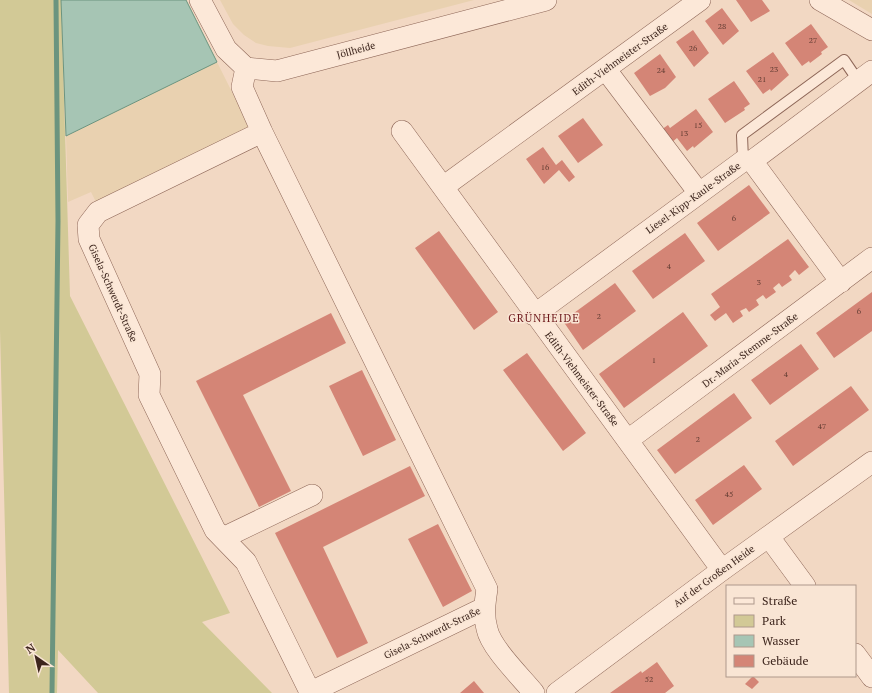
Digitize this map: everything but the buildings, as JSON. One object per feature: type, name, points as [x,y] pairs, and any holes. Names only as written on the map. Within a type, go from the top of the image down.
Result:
[{"type":"street","points":[[200,0],[226,49],[246,68],[242,87],[262,132],[487,589],[484,608]]},
{"type":"street","name":"Jöllheide","points":[[246,68],[277,71],[546,0]]},
{"type":"street","name":"Edith-Viehmeister-Straße","points":[[443,187],[606,70],[700,0]]},
{"type":"street","points":[[820,0],[872,30]]},
{"type":"street","points":[[606,70],[698,193]]},
{"type":"street","name":"Liesel-Kipp-Kaule-Straße","points":[[534,315],[698,193],[748,161],[866,76]]},
{"type":"street","name":"Edith-Viehmeister-Straße","points":[[402,131],[534,315],[628,440],[722,570]]},
{"type":"street","name":"Gisela-Schwerdt-Straße","points":[[262,132],[98,212],[88,225],[89,239],[150,374],[149,395],[215,530],[246,562],[309,693],[484,608],[487,630],[499,650],[534,693]]},
{"type":"street","points":[[748,161],[841,282]]},
{"type":"street","name":"Dr.-Maria-Stemme-Straße","points":[[628,440],[872,258]]},
{"type":"street","name":"Auf der Großen Heide","points":[[558,693],[722,570],[872,462]]},
{"type":"street","points":[[223,538],[312,495]]},
{"type":"street","points":[[769,537],[804,585]]},
{"type":"street","points":[[856,655],[872,677]]},
{"type":"shaded area","points":[[220,0],[474,0],[290,48],[268,46],[256,43],[244,35],[233,24]]},
{"type":"shaded area","points":[[849,0],[872,0],[872,14]]},
{"type":"shaded area","points":[[217,62],[250,128],[97,204],[91,192],[68,202],[66,136]]},
{"type":"green space","points":[[0,0],[61,0],[70,296],[230,613],[202,622],[272,693],[98,693],[58,650],[57,693],[9,693],[0,330]]},
{"type":"water","points":[[61,0],[186,0],[217,62],[66,136]]},
{"type":"waterway","points":[[52,693],[58,221],[56,0]]},
{"type":"district","name":"GRÜNHEIDE","points":[[544,318]]}]
